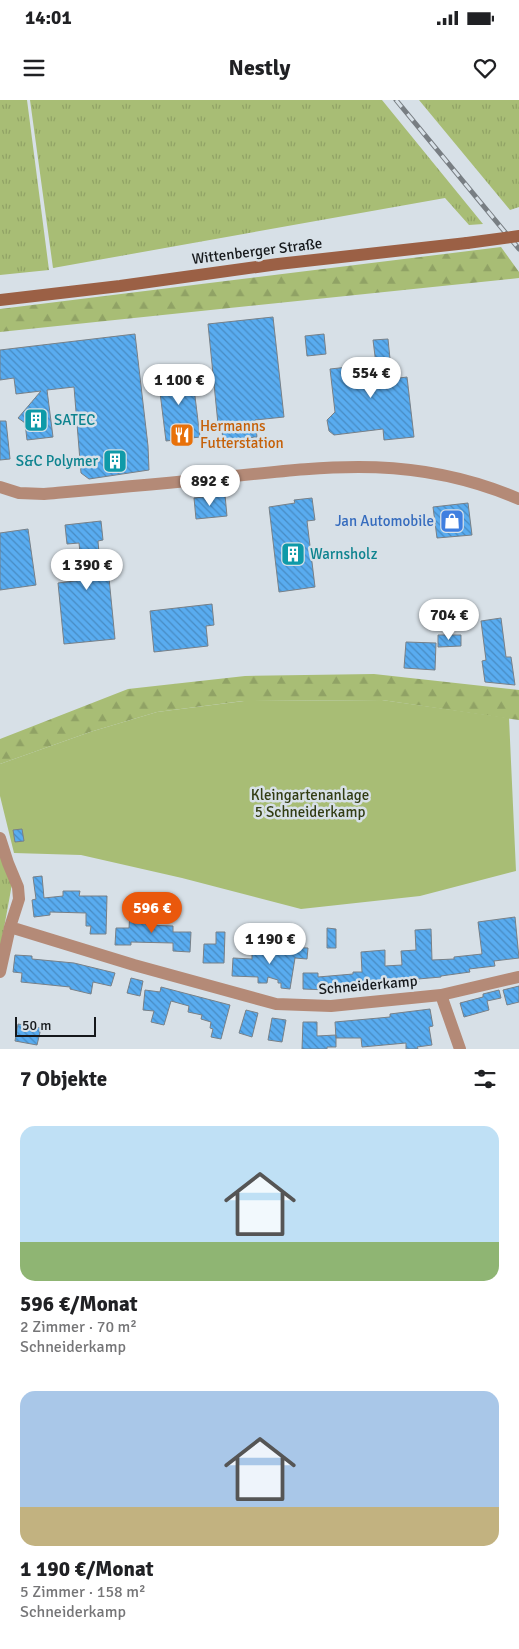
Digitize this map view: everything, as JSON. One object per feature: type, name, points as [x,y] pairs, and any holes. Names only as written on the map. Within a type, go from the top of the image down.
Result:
[{"type":"main road","name":"Wittenberger Straße","points":[[0,300],[120,286],[278,264],[519,236]]},
{"type":"street","points":[[0,487],[19,493],[44,494],[308,468],[377,466],[438,473],[462,478],[490,486],[519,499]]},
{"type":"street","points":[[0,838],[18,886],[19,899],[10,927],[0,972]]},
{"type":"street","name":"Schneiderkamp","points":[[10,927],[134,965],[276,1004],[331,1006],[441,995],[518,977]]},
{"type":"street","points":[[441,995],[460,1049]]},
{"type":"green space","points":[[0,100],[27,100],[49,270],[0,275]]},
{"type":"green space","points":[[30,100],[382,100],[483,224],[469,225],[445,198],[53,268]]},
{"type":"green space","points":[[419,100],[519,100],[519,207],[510,210]]},
{"type":"green space","points":[[501,247],[519,272],[519,278],[0,332],[0,309]]},
{"type":"green space","points":[[374,674],[519,690],[519,720],[382,700],[243,701],[157,712],[90,732],[0,764],[0,739],[128,689],[245,676]]},
{"type":"green space","name":"Kleingartenanlage 5 Schneiderkamp","points":[[382,700],[509,718],[516,871],[420,896],[301,909],[182,878],[81,855],[14,853],[0,796],[0,764],[90,732],[157,712],[244,701]]},
{"type":"green space","points":[[0,835],[12,884],[0,950]]},
{"type":"building","points":[[273,317],[284,417],[255,420],[257,437],[223,440],[221,423],[218,424],[208,324]]},
{"type":"building","points":[[135,334],[149,470],[89,479],[81,473],[74,387],[47,390],[53,437],[27,440],[25,423],[18,418],[41,391],[16,394],[14,378],[0,380],[0,350]]},
{"type":"building","points":[[324,334],[326,354],[307,356],[305,336]]},
{"type":"building","points":[[388,339],[392,379],[407,377],[414,437],[384,440],[383,429],[334,435],[329,431],[327,420],[335,412],[330,369],[376,364],[373,340]]},
{"type":"building","points":[[192,372],[200,437],[166,441],[158,376]]},
{"type":"building","points":[[0,421],[6,421],[10,459],[0,460]]},
{"type":"building","points":[[225,495],[227,516],[196,519],[194,498]]},
{"type":"building","name":"Warnsholz","points":[[312,498],[315,520],[307,521],[315,587],[279,592],[269,507],[295,503],[294,500]]},
{"type":"building","name":"Jan Automobile","points":[[468,503],[472,535],[437,538],[433,507]]},
{"type":"building","points":[[101,521],[103,540],[98,541],[101,578],[109,578],[115,639],[64,644],[58,583],[83,580],[79,543],[67,544],[65,525]]},
{"type":"building","points":[[28,529],[36,585],[0,590],[0,533]]},
{"type":"building","points":[[212,604],[214,625],[206,626],[208,646],[154,652],[150,611]]},
{"type":"building","points":[[501,618],[506,657],[511,657],[515,685],[485,682],[482,661],[486,660],[481,621]]},
{"type":"building","points":[[438,635],[461,635],[461,646],[438,647]]},
{"type":"building","points":[[406,642],[436,643],[435,670],[404,668]]},
{"type":"building","points":[[22,829],[24,841],[15,842],[13,830]]},
{"type":"building","points":[[42,876],[44,898],[63,896],[63,891],[80,891],[79,896],[107,896],[106,934],[90,934],[91,926],[86,926],[86,913],[50,912],[50,915],[34,917],[32,900],[36,899],[33,877]]},
{"type":"building","points":[[130,912],[147,914],[146,925],[173,926],[173,932],[191,932],[190,952],[173,951],[173,943],[131,942],[131,945],[115,945],[116,928],[129,928]]},
{"type":"building","points":[[515,917],[519,958],[494,961],[495,966],[469,969],[470,972],[418,979],[419,982],[393,984],[393,986],[342,989],[342,991],[328,992],[328,990],[303,989],[303,973],[318,973],[318,977],[362,972],[361,952],[385,950],[385,966],[402,965],[401,951],[416,950],[415,930],[431,929],[432,960],[454,959],[454,957],[482,954],[478,922]]},
{"type":"building","points":[[327,928],[336,929],[336,948],[327,948]]},
{"type":"building","points":[[216,932],[225,932],[224,963],[203,963],[204,944],[216,944]]},
{"type":"building","points":[[278,947],[308,948],[307,959],[295,958],[290,989],[281,988],[281,983],[278,983],[278,980],[268,977],[267,983],[258,983],[258,977],[232,976],[233,958],[252,959],[252,949],[278,949]]},
{"type":"building","points":[[15,955],[32,956],[32,959],[74,963],[115,973],[111,986],[93,982],[91,994],[70,989],[70,987],[21,982],[22,973],[13,972]]},
{"type":"building","points":[[131,978],[143,981],[140,996],[127,993]]},
{"type":"building","points":[[519,986],[519,1002],[507,1005],[503,990]]},
{"type":"building","points":[[161,987],[230,1005],[221,1039],[211,1037],[213,1029],[210,1028],[211,1022],[201,1019],[202,1015],[188,1012],[189,1006],[171,1001],[164,1025],[151,1022],[154,1011],[143,1010],[145,990],[160,992]]},
{"type":"building","points":[[499,990],[501,998],[487,1001],[489,1010],[464,1017],[460,1003],[483,997],[483,994]]},
{"type":"building","points":[[430,1009],[433,1026],[429,1027],[432,1045],[417,1047],[418,1049],[406,1049],[406,1043],[362,1047],[361,1038],[336,1038],[335,1022],[390,1017],[390,1014]]},
{"type":"building","points":[[246,1010],[258,1013],[252,1037],[239,1033]]},
{"type":"building","points":[[272,1018],[286,1020],[282,1042],[268,1040]]},
{"type":"building","points":[[303,1022],[317,1022],[317,1036],[336,1035],[336,1047],[302,1049]]},
{"type":"building","points":[[18,1024],[41,1028],[37,1045],[15,1041]]},
{"type":"railway","points":[[396,100],[519,249]]},
{"type":"place","name":"SATEC","points":[[36,420]]},
{"type":"place","name":"Hermanns Futterstation","points":[[182,435]]},
{"type":"place","name":"S&C Polymer","points":[[115,461]]},
{"type":"place","name":"Jan Automobile","points":[[452,521]]},
{"type":"place","name":"Warnsholz","points":[[293,554]]}]
